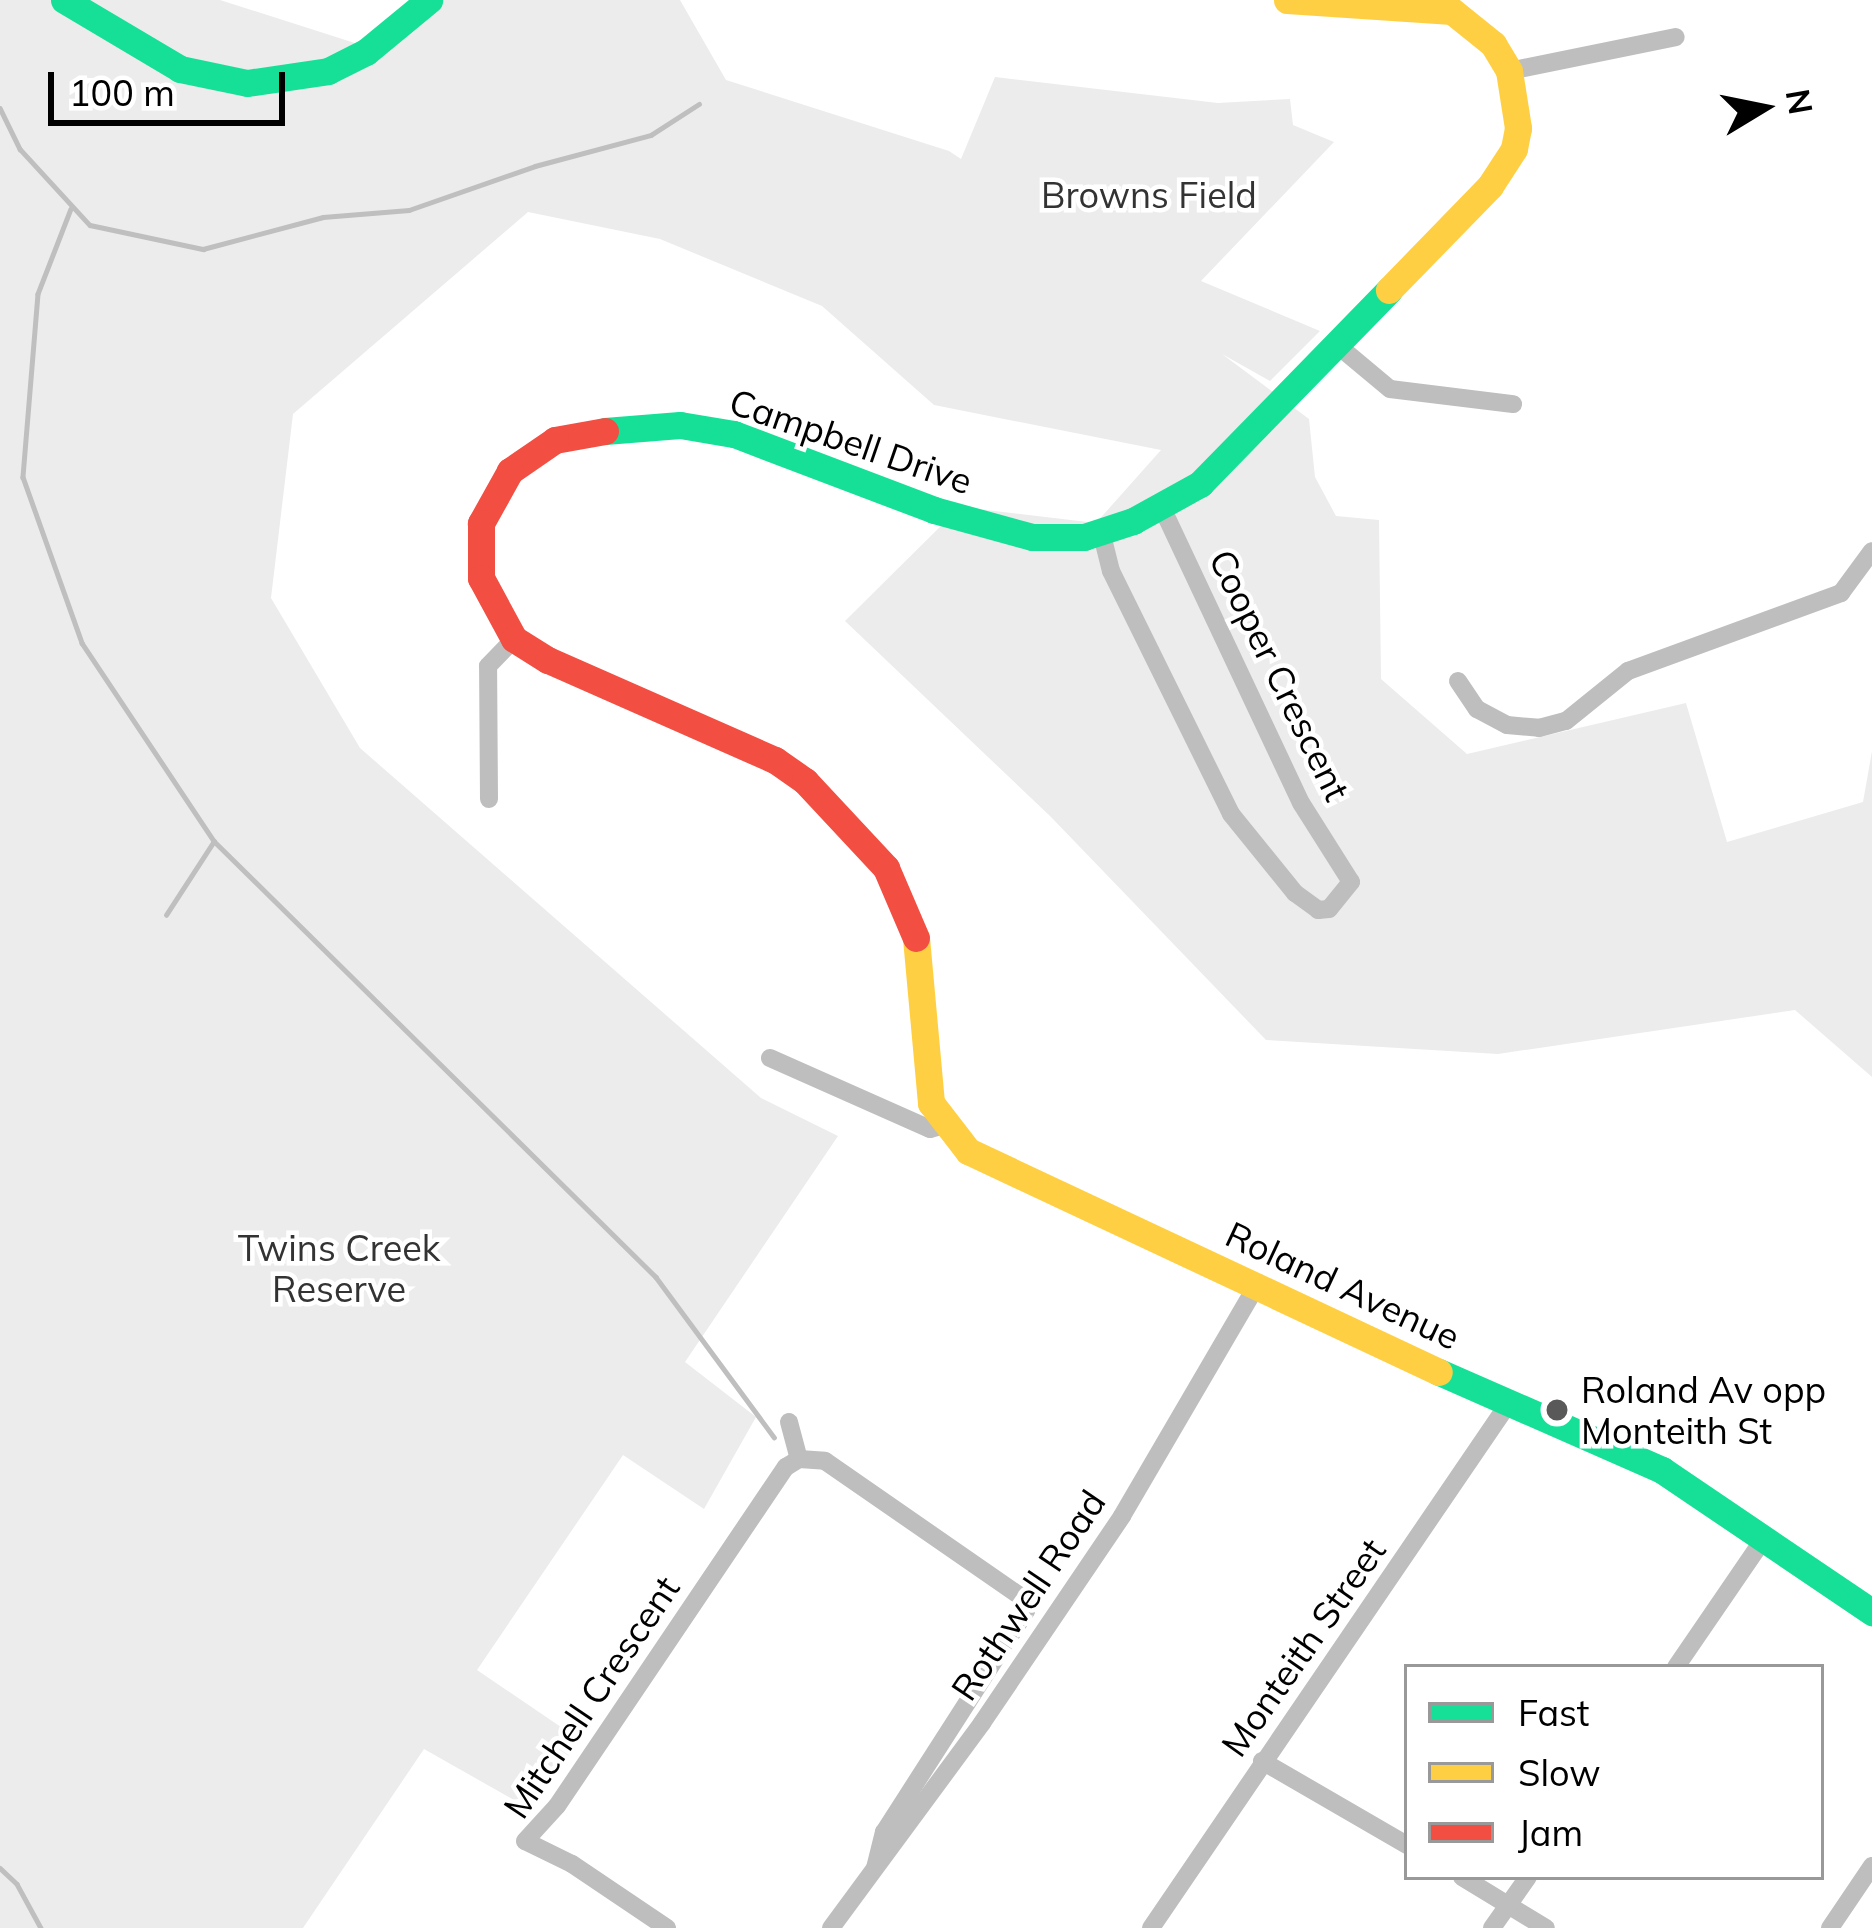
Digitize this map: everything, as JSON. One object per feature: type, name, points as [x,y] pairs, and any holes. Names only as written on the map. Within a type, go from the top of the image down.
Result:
[{"type":"street","points":[[64,0],[180,69],[247,83],[328,71],[366,52],[429,0]]},
{"type":"street","points":[[1287,0],[1452,11],[1493,44],[1509,71],[1676,37]]},
{"type":"street","name":"Campbell Drive","points":[[514,639],[481,578],[481,523],[494,493],[531,452],[585,433],[646,426],[710,428],[1006,533],[1084,537],[1162,507],[1201,484],[1490,186],[1508,160],[1518,128],[1509,71]]},
{"type":"street","points":[[1336,344],[1390,389],[1513,404]]},
{"type":"street","name":"Cooper Crescent","points":[[1101,531],[1111,571],[1231,814],[1295,893],[1318,910],[1329,908],[1351,882],[1301,803],[1162,507]]},
{"type":"street","points":[[1458,681],[1477,709],[1507,725],[1540,728],[1566,722],[1628,671],[1841,592],[1872,551]]},
{"type":"street","points":[[489,799],[488,666],[514,639],[548,660],[775,760],[805,781],[886,868],[920,948],[926,1078],[944,1124]]},
{"type":"street","name":"Roland Avenue","points":[[770,1058],[930,1129],[944,1124],[968,1151],[1508,1404],[1662,1471],[1872,1612]]},
{"type":"street","name":"Rothwell Road","points":[[831,1928],[982,1723],[1122,1516],[1258,1283]]},
{"type":"street","name":"Monteith Street","points":[[1151,1928],[1508,1404]]},
{"type":"street","points":[[789,1421],[799,1459],[825,1461],[1026,1600],[1025,1611],[884,1832],[875,1868]]},
{"type":"street","name":"Mitchell Crescent","points":[[667,1928],[525,1841],[557,1806],[786,1467],[799,1459]]},
{"type":"street","points":[[1678,1664],[1763,1540]]},
{"type":"street","points":[[1262,1761],[1404,1843]]},
{"type":"street","points":[[1830,1928],[1872,1866]]},
{"type":"street","points":[[1467,1880],[1546,1928]]},
{"type":"street","points":[[1492,1928],[1526,1880]]},
{"type":"green space","points":[[0,0],[220,0],[386,53],[437,0],[680,0],[726,80],[949,151],[961,159],[995,77],[1218,103],[1290,99],[1293,125],[1334,142],[1201,281],[1320,331],[1270,381],[1222,354],[1309,419],[1315,477],[1336,516],[1379,520],[1381,679],[1467,754],[1686,703],[1727,842],[1863,802],[1872,751],[1872,1077],[1795,1010],[1498,1054],[1266,1040],[1050,816],[845,621],[960,507],[1096,523],[1161,450],[934,405],[822,306],[660,239],[528,212],[293,414],[271,598],[360,748],[761,1098],[838,1136],[685,1362],[756,1417],[704,1509],[623,1455],[477,1670],[580,1740],[543,1791],[514,1800],[424,1749],[303,1928],[0,1928]]},
{"type":"waterway","points":[[0,108],[20,149],[90,225],[203,249],[323,217],[409,210],[535,166],[651,135],[699,104]]},
{"type":"waterway","points":[[71,209],[38,294],[23,477],[82,643],[214,841],[656,1277],[774,1437]]},
{"type":"waterway","points":[[166,915],[214,841]]},
{"type":"waterway","points":[[0,1868],[17,1884],[41,1928]]},
{"type":"traffic: fast","points":[[64,0],[180,69],[247,83],[328,71],[366,52],[429,0]]},
{"type":"traffic: fast","points":[[605,431],[680,425],[734,434],[934,510],[1032,537],[1084,537],[1133,521],[1200,484],[1389,290]]},
{"type":"traffic: fast","points":[[1439,1372],[1662,1470],[1872,1612]]},
{"type":"traffic: slow","points":[[1287,0],[1452,11],[1493,44],[1509,71],[1518,128],[1514,149],[1490,186],[1389,290]]},
{"type":"traffic: slow","points":[[916,938],[931,1103],[968,1151],[1439,1372]]},
{"type":"traffic: jam","points":[[605,431],[555,440],[510,471],[481,523],[481,578],[514,639],[548,660],[775,760],[805,781],[886,868],[916,938]]},
{"type":"place","name":"Roland Av opp Monteith St","points":[[1557,1410]]},
{"type":"park label","name":"Browns Field","points":[[1149,195]]},
{"type":"park label","name":"Twins Creek Reserve","points":[[339,1268]]}]
